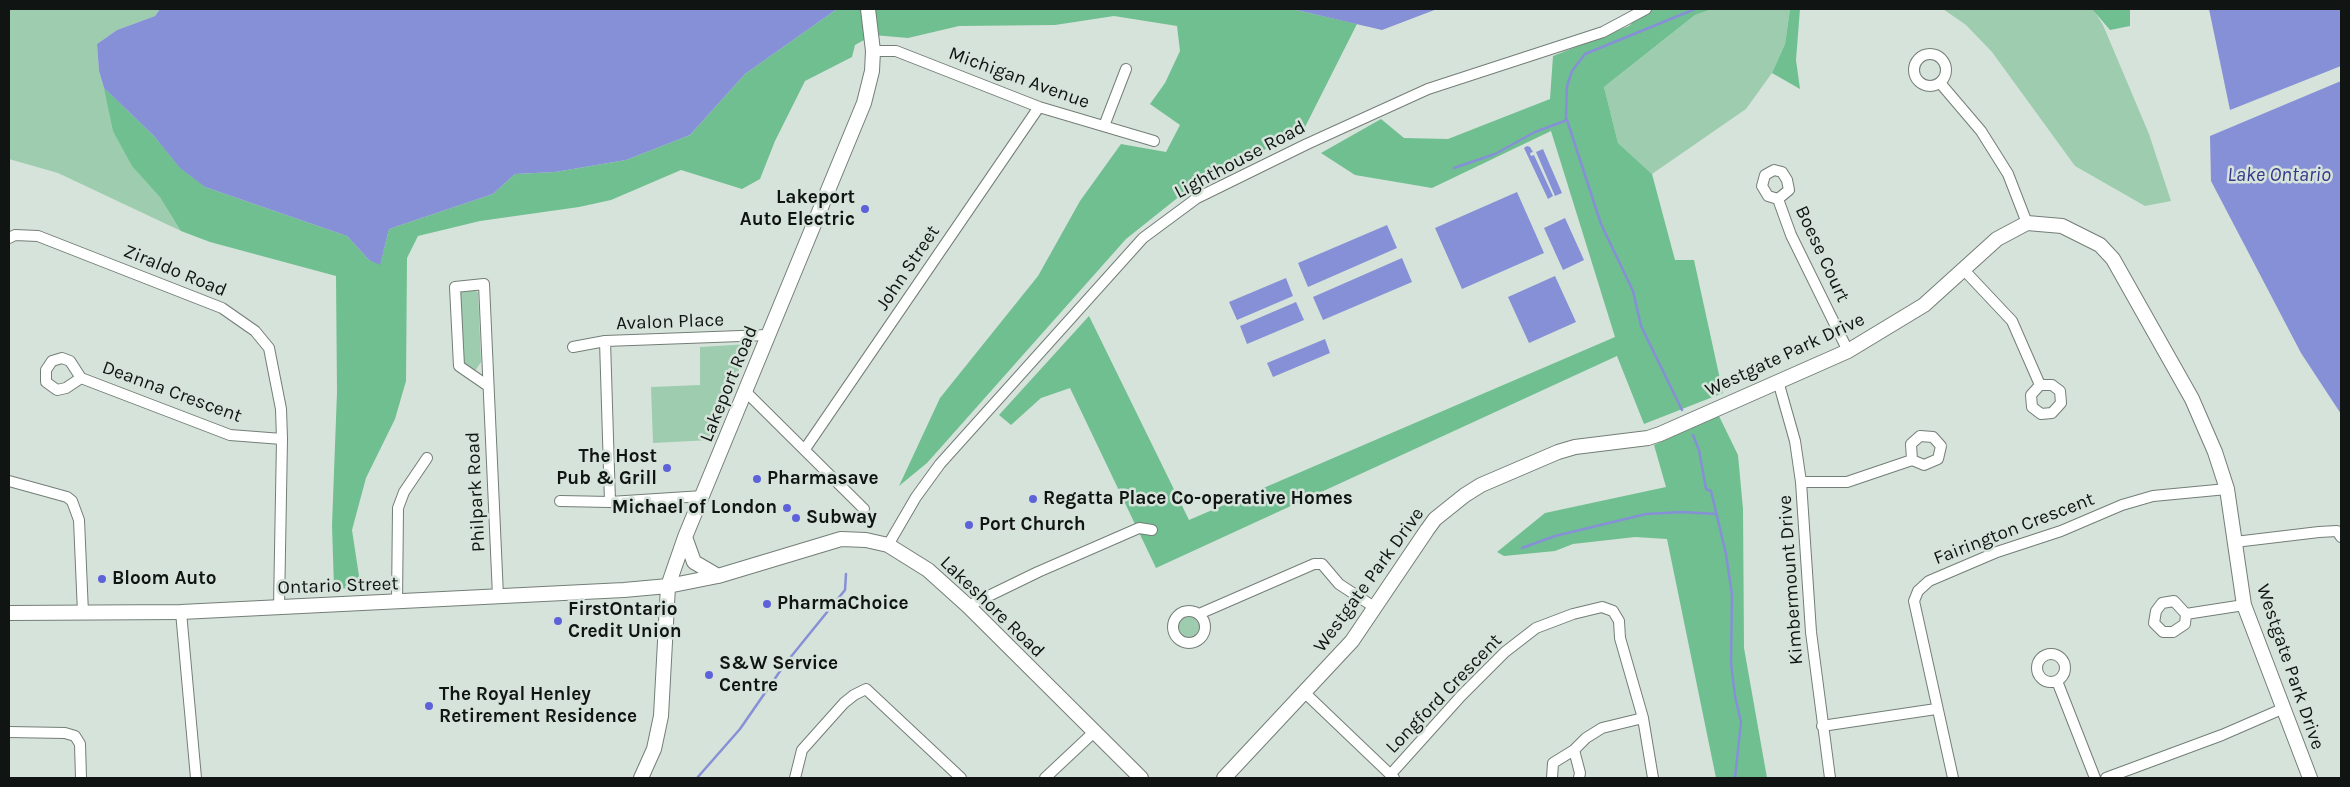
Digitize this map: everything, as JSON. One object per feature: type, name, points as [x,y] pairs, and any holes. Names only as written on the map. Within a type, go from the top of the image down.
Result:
[{"type":"main road","name":"Lakeport Road","points":[[641,778],[654,749],[662,716],[668,586],[685,537],[864,103],[872,71],[873,51],[868,10]]},
{"type":"main road","name":"Westgate Park Drive","points":[[1224,778],[1352,641],[1435,520],[1465,495],[1575,447],[1648,438],[1848,351],[1924,305],[1998,239],[2027,224],[2062,226],[2100,245],[2113,259],[2192,399],[2215,452],[2227,489],[2244,605],[2310,778]]},
{"type":"main road","points":[[685,537],[694,562],[718,576]]},
{"type":"main road","name":"Lakeshore Road","points":[[668,586],[718,576],[841,539],[866,540],[888,545],[928,570],[968,606],[1141,778]]},
{"type":"main road","name":"Ontario Street","points":[[9,613],[181,612],[397,603],[668,586]]},
{"type":"street","name":"Lighthouse Road","points":[[888,545],[916,497],[940,464],[1143,238],[1197,198],[1307,144],[1428,89],[1603,32],[1646,9]]},
{"type":"street","name":"Michigan Avenue","points":[[873,51],[896,51],[1039,107],[1154,141]]},
{"type":"street","points":[[1104,126],[1126,69]]},
{"type":"street","points":[[1941,84],[1981,131],[2008,174],[2027,224]]},
{"type":"street","name":"John Street","points":[[805,449],[1039,107]]},
{"type":"street","name":"Boese Court","points":[[1778,199],[1791,236],[1848,351]]},
{"type":"street","name":"Ziraldo Road","points":[[9,238],[15,235],[38,236],[222,308],[255,331],[269,348],[281,409],[278,607]]},
{"type":"street","points":[[1963,269],[2012,321],[2040,385]]},
{"type":"street","name":"Philpark Road","points":[[488,386],[459,366],[455,287],[484,284],[498,596]]},
{"type":"street","name":"Avalon Place","points":[[573,347],[605,341],[768,336]]},
{"type":"street","points":[[605,341],[610,502]]},
{"type":"street","name":"Deanna Crescent","points":[[81,378],[230,435],[282,439]]},
{"type":"street","name":"Kimbermount Drive","points":[[1778,381],[1795,442],[1801,482],[1812,632],[1822,726],[1830,778]]},
{"type":"street","points":[[746,392],[864,509]]},
{"type":"street","points":[[397,603],[398,508],[404,492],[427,458]]},
{"type":"street","points":[[1801,482],[1848,482],[1912,460]]},
{"type":"street","points":[[9,481],[67,497],[72,501],[79,520],[83,613]]},
{"type":"street","name":"Fairington Crescent","points":[[1953,778],[1936,709],[1914,601],[1918,591],[1929,580],[1997,552],[2061,531],[2122,505],[2153,496],[2227,489]]},
{"type":"street","points":[[560,501],[610,502],[703,496]]},
{"type":"street","points":[[968,606],[1038,572],[1139,528],[1152,530]]},
{"type":"street","points":[[2235,542],[2337,531],[2341,537]]},
{"type":"street","points":[[1199,614],[1314,564],[1322,564],[1340,584],[1374,607]]},
{"type":"street","points":[[2186,614],[2244,605]]},
{"type":"street","name":"Longford Crescent","points":[[1392,776],[1461,696],[1505,652],[1536,628],[1587,610],[1602,607],[1613,611],[1619,621],[1620,638],[1643,718],[1653,778]]},
{"type":"street","points":[[181,612],[196,778]]},
{"type":"street","points":[[2057,681],[2095,778]]},
{"type":"street","points":[[795,778],[802,750],[844,703],[854,694],[866,689],[960,778]]},
{"type":"street","points":[[1305,693],[1392,776]]},
{"type":"street","points":[[2106,778],[2222,734],[2282,708]]},
{"type":"street","points":[[1822,726],[1936,709]]},
{"type":"street","points":[[1552,778],[1553,763],[1574,750],[1586,738],[1602,728],[1643,718]]},
{"type":"street","points":[[9,732],[65,733],[75,736],[80,744],[81,778]]},
{"type":"street","points":[[1045,778],[1094,733]]},
{"type":"street","points":[[1574,750],[1580,773],[1579,778]]},
{"type":"green space","points":[[9,9],[160,9],[155,16],[117,30],[97,44],[99,71],[104,88],[205,187],[181,231],[58,173],[9,159]]},
{"type":"green space","points":[[837,9],[1292,9],[1357,24],[1302,133],[1205,176],[1126,239],[927,463],[899,486],[940,398],[1038,276],[1080,201],[1121,144],[1166,152],[1180,125],[1150,104],[1165,83],[1180,51],[1177,26],[1114,16],[1055,25],[959,26],[908,38],[873,35],[855,45],[852,57],[805,81],[775,141],[760,179],[742,189],[681,170],[611,200],[579,207],[480,221],[418,236],[407,258],[406,381],[395,419],[366,478],[352,530],[361,589],[334,588],[332,525],[337,392],[336,276],[210,242],[181,231],[160,197],[132,166],[113,131],[104,88],[154,136],[180,168],[205,187],[347,236],[369,260],[380,264],[389,229],[493,194],[515,174],[555,172],[626,160],[690,135],[745,74]]},
{"type":"green space","points":[[1647,9],[1712,9],[1695,15],[1604,87],[1618,143],[1652,174],[1675,260],[1694,260],[1723,393],[1644,424],[1617,356],[1156,568],[1070,388],[1041,398],[1011,425],[999,415],[1089,316],[1189,520],[1615,337],[1551,131],[1432,188],[1355,175],[1321,153],[1381,119],[1404,138],[1448,139],[1550,99],[1553,56],[1629,26]]},
{"type":"green space","points":[[1712,9],[1790,9],[1785,44],[1772,73],[1746,109],[1652,174],[1618,143],[1604,87],[1695,15]]},
{"type":"green space","points":[[1790,9],[1800,9],[1796,60],[1800,89],[1772,73],[1785,44]]},
{"type":"green space","points":[[1943,9],[2093,9],[2103,25],[2149,134],[2171,201],[2145,206],[2075,166],[1992,52],[1966,25]]},
{"type":"green space","points":[[2092,9],[2130,9],[2130,26],[2110,30]]},
{"type":"green space","points":[[474,288],[478,293],[481,362],[475,371],[461,365],[460,289]]},
{"type":"green space","points":[[749,344],[711,440],[653,443],[651,387],[700,385],[700,347]]},
{"type":"green space","points":[[1719,416],[1738,455],[1743,509],[1744,648],[1767,778],[1716,778],[1667,539],[1635,537],[1573,544],[1555,551],[1504,556],[1497,552],[1545,513],[1666,487],[1654,445]]},
{"type":"green space","points":[[1189,617],[1196,620],[1199,627],[1196,634],[1189,637],[1182,634],[1179,627],[1182,620]]},
{"type":"water","points":[[160,9],[837,9],[745,74],[690,135],[626,160],[555,172],[515,174],[493,194],[389,229],[380,265],[369,260],[347,236],[205,187],[180,168],[154,136],[104,88],[99,71],[97,44],[117,30],[155,16]]},
{"type":"water","points":[[1292,9],[1437,9],[1382,30]]},
{"type":"water","name":"Lake Ontario","points":[[2209,9],[2341,9],[2341,66],[2230,110]]},
{"type":"water","name":"Lake Ontario","points":[[2341,81],[2341,414],[2301,353],[2211,181],[2210,136]]},
{"type":"water","points":[[1527,146],[1533,152],[1530,153],[1531,156],[1534,155],[1553,196],[1548,199],[1524,148]]},
{"type":"water","points":[[1543,149],[1562,193],[1555,196],[1536,152]]},
{"type":"water","points":[[1517,192],[1544,253],[1462,289],[1435,228]]},
{"type":"water","points":[[1565,218],[1584,260],[1563,270],[1544,228]]},
{"type":"water","points":[[1387,225],[1397,248],[1308,287],[1298,263]]},
{"type":"water","points":[[1402,258],[1412,282],[1323,320],[1313,297]]},
{"type":"water","points":[[1555,276],[1576,322],[1529,343],[1508,297]]},
{"type":"water","points":[[1286,278],[1293,296],[1237,320],[1229,302]]},
{"type":"water","points":[[1296,302],[1304,320],[1247,344],[1240,326]]},
{"type":"water","points":[[1325,339],[1330,353],[1273,377],[1267,363]]},
{"type":"waterway","points":[[1682,410],[1641,326],[1633,291],[1601,224],[1566,117],[1567,86],[1572,71],[1585,54],[1695,9]]},
{"type":"waterway","points":[[1454,168],[1495,154],[1535,132],[1567,120]]},
{"type":"waterway","points":[[1693,435],[1699,450],[1706,489],[1711,491],[1726,554],[1732,595],[1731,663],[1735,696],[1741,722],[1735,778]]},
{"type":"waterway","points":[[1522,548],[1555,536],[1646,514],[1683,512],[1716,514]]},
{"type":"waterway","points":[[697,778],[740,729],[785,664],[845,590],[846,574]]},
{"type":"place","name":"Lakeport Auto Electric","points":[[865,209]]},
{"type":"place","name":"The Host Pub & Grill","points":[[667,468]]},
{"type":"place","name":"Pharmasave","points":[[757,479]]},
{"type":"place","name":"Regatta Place Co-operative Homes","points":[[1033,499]]},
{"type":"place","name":"Michael of London","points":[[787,508]]},
{"type":"place","name":"Subway","points":[[796,518]]},
{"type":"place","name":"Port Church","points":[[969,525]]},
{"type":"place","name":"Bloom Auto","points":[[102,579]]},
{"type":"place","name":"PharmaChoice","points":[[767,604]]},
{"type":"place","name":"FirstOntario Credit Union","points":[[558,621]]},
{"type":"place","name":"S&W Service Centre","points":[[709,675]]},
{"type":"place","name":"The Royal Henley Retirement Residence","points":[[429,706]]}]
